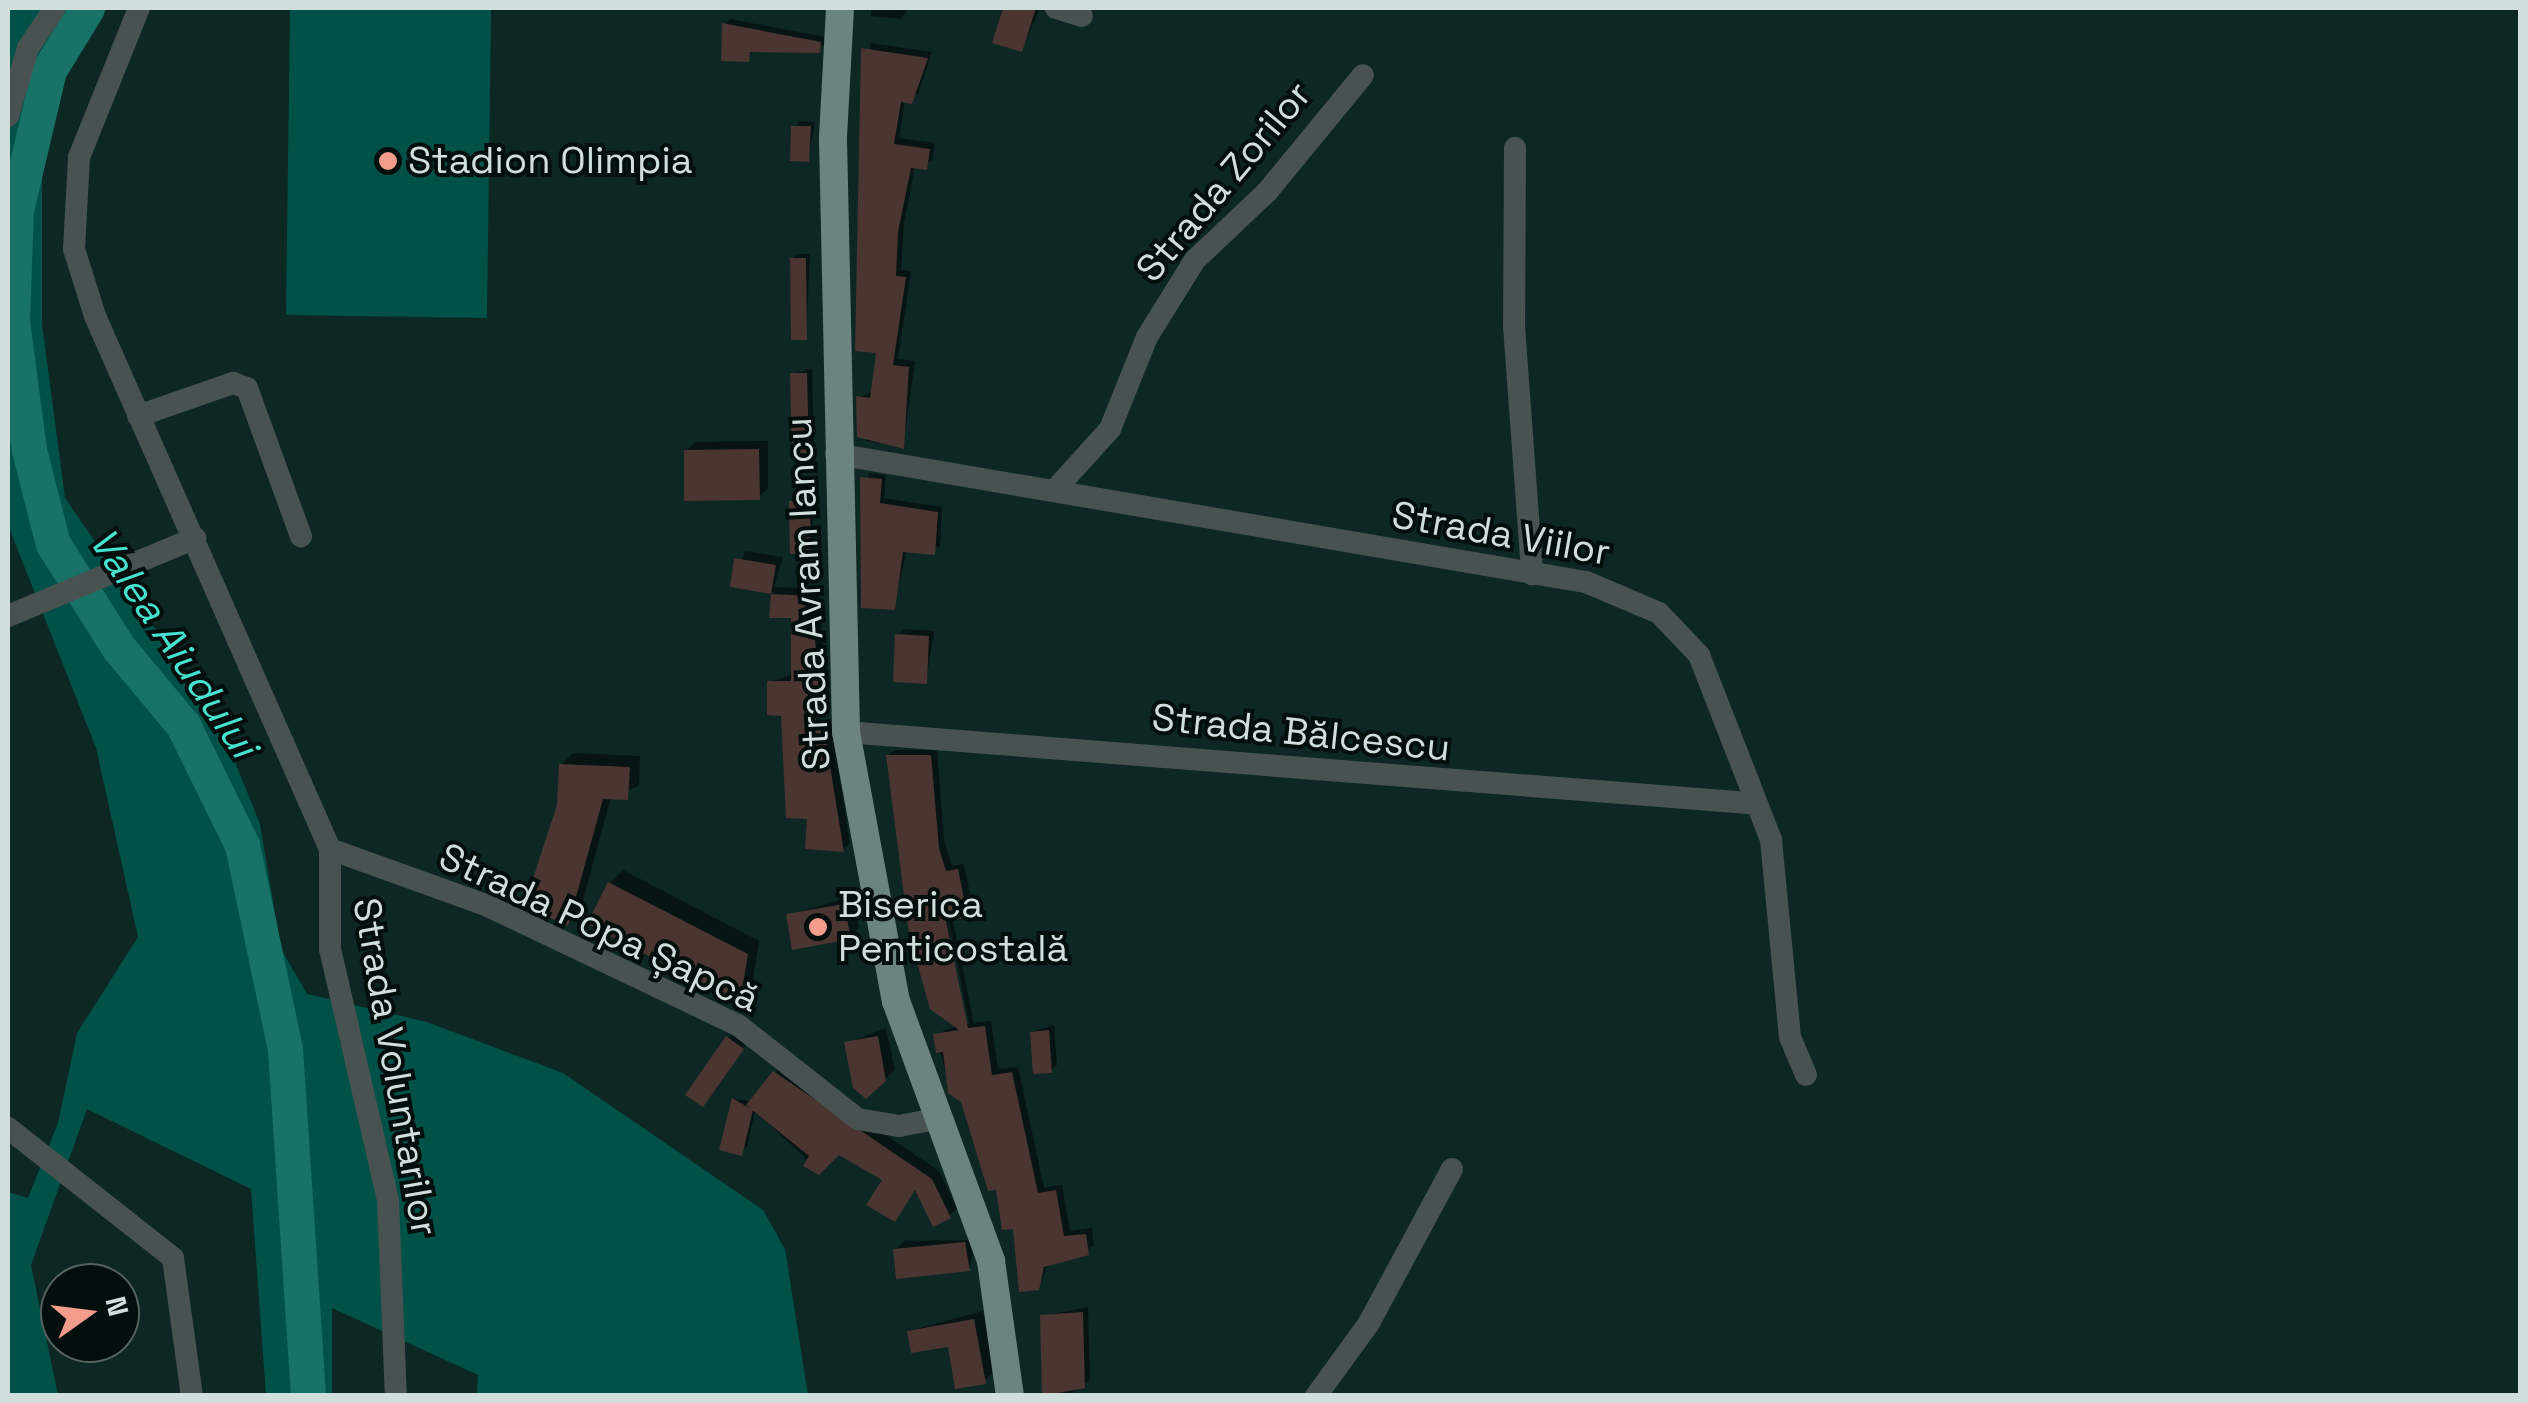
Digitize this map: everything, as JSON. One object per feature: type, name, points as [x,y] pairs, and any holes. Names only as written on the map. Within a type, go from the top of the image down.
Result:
[{"type":"main road","name":"Strada Avram Iancu","points":[[840,8],[836,454],[846,732],[896,1002],[935,1119],[990,1261],[1010,1396]]},
{"type":"street","points":[[8,116],[28,48],[55,8]]},
{"type":"street","name":"Strada Voluntarilor","points":[[139,8],[79,157],[72,220],[83,283],[330,849],[330,949],[388,1200],[396,1396]]},
{"type":"street","points":[[1056,8],[1082,16]]},
{"type":"street","name":"Strada Zorilor","points":[[1054,490],[1110,430],[1146,336],[1195,260],[1267,192],[1363,75]]},
{"type":"street","points":[[1516,148],[1514,326],[1532,574]]},
{"type":"street","points":[[138,416],[233,383],[247,388],[301,536]]},
{"type":"street","name":"Strada Viilor","points":[[836,454],[1625,592],[1682,631],[1749,803],[1770,840],[1790,1037],[1806,1075]]},
{"type":"street","points":[[8,616],[195,538]]},
{"type":"street","name":"Strada Bălcescu","points":[[846,732],[1749,803]]},
{"type":"street","name":"Strada Popa Șapcă","points":[[330,849],[488,906],[738,1024],[858,1119],[899,1126],[935,1119]]},
{"type":"street","points":[[8,1128],[173,1258],[192,1396]]},
{"type":"street","points":[[1316,1396],[1369,1322],[1452,1169]]},
{"type":"green space","points":[[8,8],[63,8],[42,171],[42,324],[65,498],[218,720],[260,824],[281,949],[307,994],[427,1022],[563,1073],[763,1210],[785,1249],[808,1395],[477,1395],[478,1375],[332,1308],[332,1395],[266,1395],[251,1189],[87,1109],[31,1265],[40,1308],[40,1363],[51,1363],[58,1395],[8,1396],[8,1192],[28,1198],[58,1123],[77,1033],[138,937],[96,748],[8,525]]},
{"type":"green space","name":"Stadion Olimpia","points":[[290,8],[491,8],[487,318],[286,315]]},
{"type":"building","points":[[1003,8],[1036,8],[1022,52],[992,43]]},
{"type":"building","points":[[722,23],[821,42],[820,53],[750,52],[749,62],[721,61]]},
{"type":"building","points":[[861,48],[928,58],[912,104],[901,102],[894,144],[930,149],[927,170],[911,168],[898,232],[896,276],[906,277],[893,365],[909,367],[904,449],[857,437],[856,396],[870,398],[876,353],[855,351]]},
{"type":"building","points":[[791,126],[811,126],[809,162],[790,161]]},
{"type":"building","points":[[790,258],[806,258],[807,340],[791,340]]},
{"type":"building","points":[[790,373],[807,373],[809,453],[792,453]]},
{"type":"building","points":[[759,449],[760,500],[684,501],[684,450]]},
{"type":"building","points":[[860,477],[882,479],[880,503],[938,512],[935,555],[903,552],[895,610],[861,608]]},
{"type":"building","points":[[810,500],[811,554],[790,554],[789,501]]},
{"type":"building","points":[[734,558],[776,565],[771,594],[730,587]]},
{"type":"building","points":[[771,594],[812,596],[820,710],[811,730],[824,729],[844,852],[805,849],[807,819],[786,818],[781,716],[767,715],[767,681],[791,681],[791,618],[769,618]]},
{"type":"building","points":[[895,634],[929,636],[927,684],[893,682]]},
{"type":"building","points":[[886,755],[931,755],[939,848],[946,871],[958,869],[968,918],[946,921],[968,1028],[985,1026],[992,1075],[1012,1072],[1038,1193],[1056,1190],[1064,1236],[1086,1234],[1089,1255],[1044,1267],[1039,1290],[1019,1292],[1013,1229],[1002,1230],[996,1190],[988,1191],[961,1102],[948,1093],[943,1052],[936,1053],[933,1034],[959,1030],[930,1009],[909,934]]},
{"type":"building","points":[[559,764],[630,767],[628,800],[603,799],[568,926],[524,906],[557,805]]},
{"type":"building","points":[[608,882],[748,954],[740,1003],[587,924]]},
{"type":"building","name":"Biserica Penticostală","points":[[844,904],[851,939],[792,950],[786,914]]},
{"type":"building","points":[[1049,1030],[1052,1073],[1033,1074],[1030,1032]]},
{"type":"building","points":[[726,1036],[744,1049],[703,1107],[685,1095]]},
{"type":"building","points":[[878,1036],[886,1081],[866,1099],[853,1088],[844,1042]]},
{"type":"building","points":[[773,1071],[932,1179],[951,1218],[933,1227],[915,1190],[895,1222],[866,1205],[882,1180],[839,1155],[819,1175],[803,1166],[809,1156],[746,1105]]},
{"type":"building","points":[[732,1098],[753,1110],[742,1156],[719,1150]]},
{"type":"building","points":[[965,1242],[970,1271],[896,1279],[893,1249]]},
{"type":"building","points":[[1083,1312],[1085,1388],[1042,1396],[1040,1315]]},
{"type":"building","points":[[974,1319],[986,1384],[955,1389],[948,1347],[911,1353],[907,1331]]},
{"type":"waterway","name":"Valea Aiudului","points":[[87,8],[49,70],[16,210],[12,321],[29,450],[53,544],[118,647],[183,725],[242,845],[285,1049],[308,1396]]},
{"type":"place","name":"Stadion Olimpia","points":[[388,161]]},
{"type":"place","name":"Biserica Penticostală","points":[[818,927]]}]
